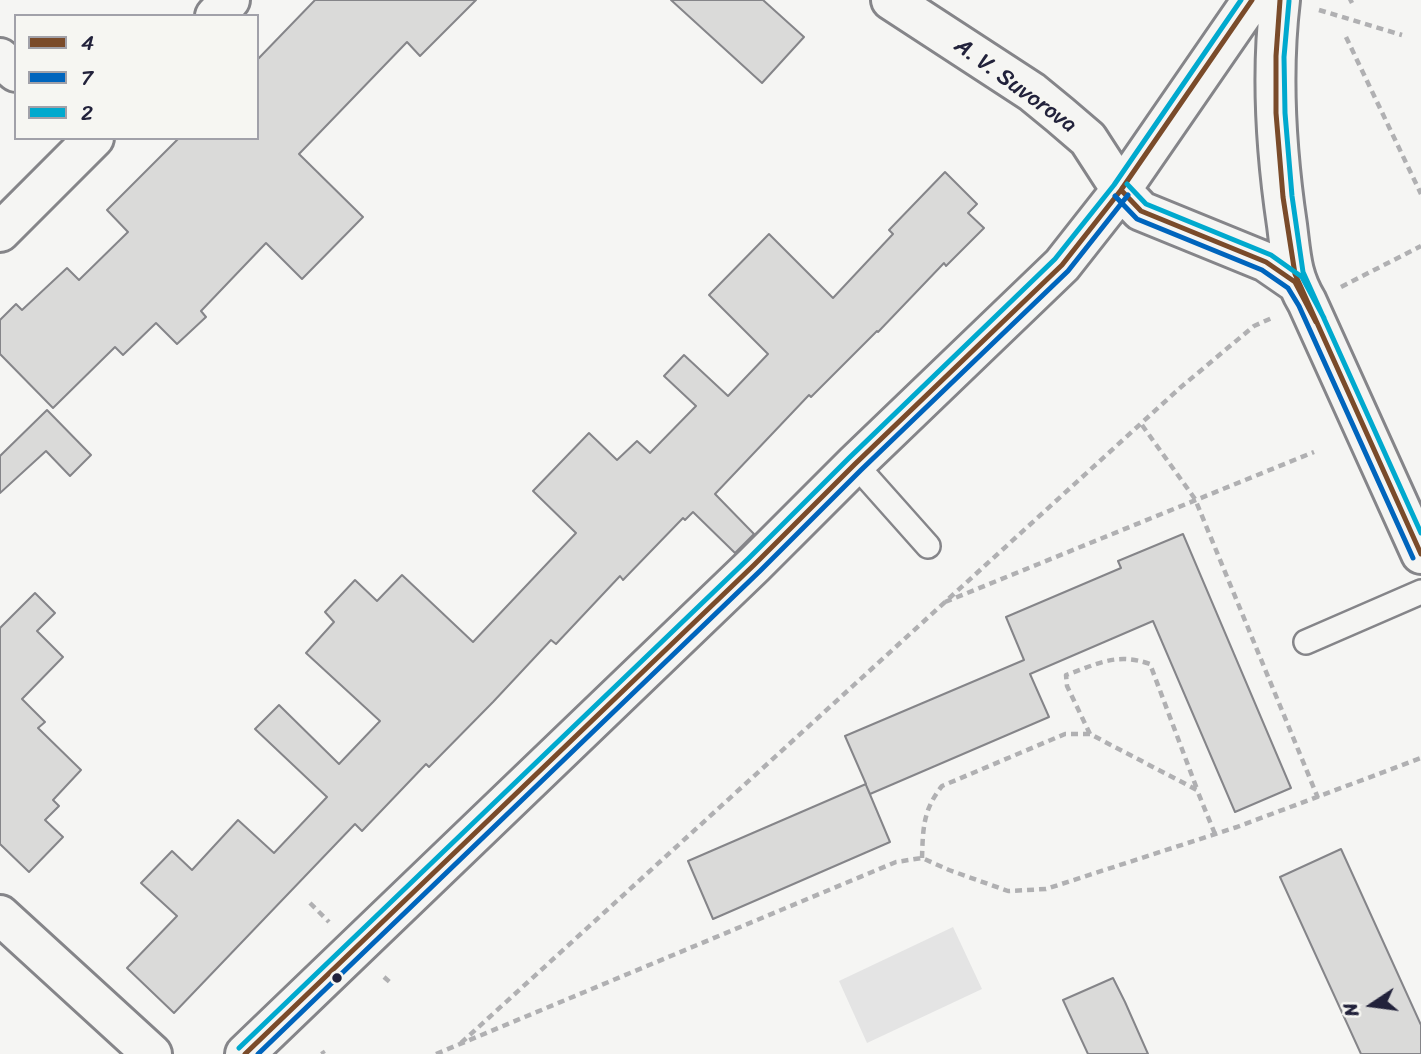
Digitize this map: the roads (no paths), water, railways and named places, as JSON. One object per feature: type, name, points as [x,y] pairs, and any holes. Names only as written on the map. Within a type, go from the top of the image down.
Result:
[{"type":"street","points":[[217,14],[230,0]]},
{"type":"street","name":"A. V. Suvorova","points":[[891,0],[1032,92],[1060,115],[1088,139],[1121,190],[1142,211],[1266,262],[1295,282]]},
{"type":"street","points":[[245,1054],[1062,265],[1121,190],[1252,0]]},
{"type":"street","points":[[1280,0],[1275,119],[1283,202],[1295,282],[1307,302],[1421,554]]},
{"type":"street","points":[[0,58],[14,70]]},
{"type":"street","points":[[0,232],[90,140]]},
{"type":"street","points":[[0,915],[152,1054]]},
{"type":"lane","points":[[855,464],[928,546]]},
{"type":"lane","points":[[1306,642],[1421,592]]}]
